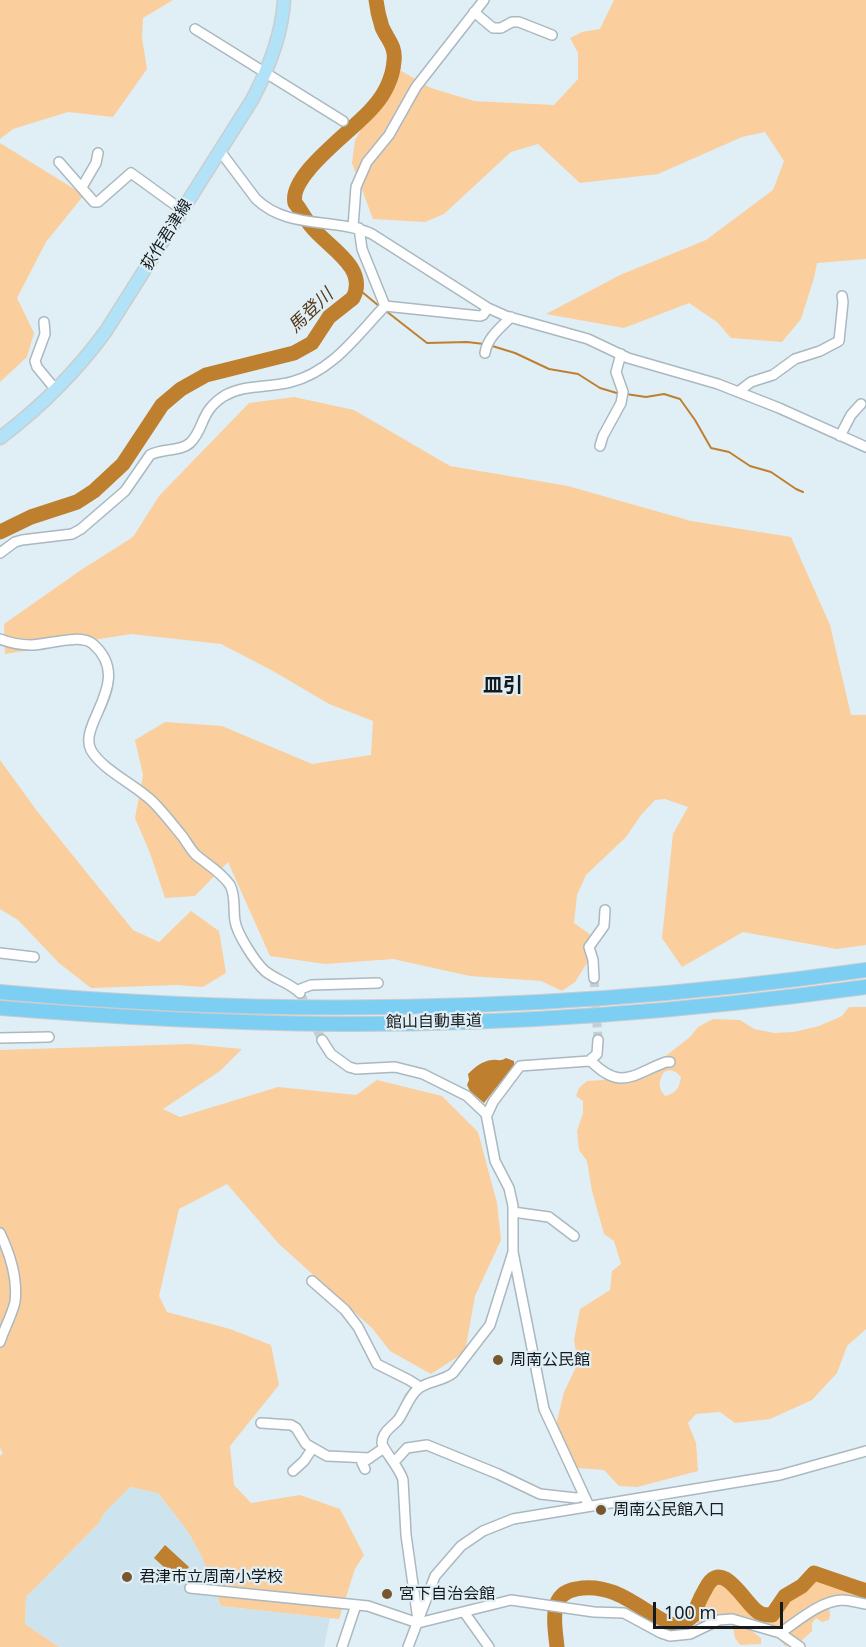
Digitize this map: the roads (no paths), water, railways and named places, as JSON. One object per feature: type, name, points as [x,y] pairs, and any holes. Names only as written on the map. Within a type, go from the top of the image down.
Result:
[{"type":"highway","name":"館山自動車道","points":[[0,992],[261,1006],[414,1007],[644,995],[866,970]]},
{"type":"highway","name":"館山自動車道","points":[[0,1008],[199,1021],[337,1024],[479,1021],[630,1013],[866,987]]},
{"type":"main road","name":"荻作君津線","points":[[0,438],[27,418],[56,390],[83,362],[106,331],[252,100],[266,72],[278,38],[284,0]]},
{"type":"street","points":[[382,309],[356,228],[356,187],[367,162],[388,135],[416,87],[483,0]]},
{"type":"street","points":[[474,12],[493,28],[519,22],[552,35]]},
{"type":"street","points":[[195,29],[343,121]]},
{"type":"street","points":[[220,151],[262,206],[281,217],[356,228],[372,234],[488,308],[588,339],[621,354],[738,392],[866,447]]},
{"type":"street","points":[[82,187],[96,163],[98,153]]},
{"type":"street","points":[[59,162],[96,203],[131,173],[182,210]]},
{"type":"street","points":[[738,392],[751,382],[773,375],[795,358],[820,351],[839,340],[842,296]]},
{"type":"street","points":[[382,309],[480,316],[488,308]]},
{"type":"street","points":[[0,553],[15,542],[72,534],[81,529],[125,491],[150,454],[183,447],[190,443],[210,406],[224,396],[242,388],[289,382],[313,374],[340,355],[382,309]]},
{"type":"street","points":[[486,348],[511,317]]},
{"type":"street","points":[[44,322],[45,334],[35,361],[37,367],[56,390]]},
{"type":"street","points":[[600,446],[623,394],[616,372],[621,354]]},
{"type":"street","points":[[840,436],[851,415],[861,404]]},
{"type":"street","points":[[0,639],[12,644],[33,645],[84,640],[95,646],[107,666],[109,675],[100,710],[88,740],[90,749],[105,766],[151,800],[196,855],[210,864],[231,887],[234,919],[243,941],[265,971],[299,992],[311,985],[378,983]]},
{"type":"street","points":[[594,978],[593,960],[589,947],[604,926],[605,910]]},
{"type":"street","points":[[0,953],[34,957]]},
{"type":"street","points":[[0,1038],[49,1037]]},
{"type":"street","points":[[322,1040],[331,1054],[356,1070],[395,1067],[423,1074],[467,1096],[487,1115]]},
{"type":"street","points":[[589,1506],[544,1409],[513,1251],[513,1212],[509,1188],[495,1161],[487,1115],[493,1102],[520,1066],[590,1060],[597,1054],[598,1040]]},
{"type":"street","points":[[590,1060],[616,1078],[635,1076],[670,1062]]},
{"type":"street","points":[[513,1212],[549,1217],[574,1236]]},
{"type":"street","points":[[0,1233],[10,1255],[15,1283],[15,1302],[0,1342]]},
{"type":"street","points":[[418,1623],[406,1535],[404,1480],[395,1461],[382,1443],[385,1433],[397,1421],[416,1390],[453,1373],[490,1325],[513,1251]]},
{"type":"street","points":[[312,1281],[345,1310],[358,1328],[377,1364],[420,1388]]},
{"type":"street","points":[[261,1423],[291,1425],[312,1449],[327,1456],[370,1458]]},
{"type":"street","points":[[395,1461],[407,1448],[427,1445],[540,1494],[576,1498],[584,1496]]},
{"type":"street","points":[[365,1469],[362,1464],[384,1448]]},
{"type":"street","points":[[293,1471],[312,1449]]},
{"type":"street","points":[[408,1647],[435,1576],[460,1546],[497,1524],[513,1519],[780,1475],[866,1451]]},
{"type":"street","points":[[190,1588],[368,1606],[418,1623],[511,1600],[575,1610],[624,1613],[670,1636],[690,1634],[723,1619],[732,1619],[780,1633],[800,1647]]},
{"type":"street","points":[[780,1633],[830,1603],[847,1600],[866,1604]]},
{"type":"street","points":[[342,1647],[356,1605]]},
{"type":"street","points":[[464,1612],[488,1646]]},
{"type":"waterway","name":"馬登川","points":[[0,532],[31,517],[77,502],[94,491],[123,464],[162,405],[181,389],[206,375],[294,353],[312,343],[329,317],[353,298],[356,287],[351,267],[318,234],[295,203],[296,191],[312,165],[365,115],[388,85],[392,73],[394,51],[382,27],[376,0]]},
{"type":"waterway","points":[[356,287],[379,306]]},
{"type":"waterway","points":[[386,311],[427,343],[484,344]]},
{"type":"waterway","points":[[489,345],[515,353],[549,369],[578,374],[600,388],[620,394]]},
{"type":"waterway","points":[[626,394],[646,397],[664,394],[680,399],[711,448],[729,452],[750,466],[771,472],[803,492]]},
{"type":"waterway","points":[[557,1647],[554,1620],[557,1604],[567,1592],[576,1589],[597,1588],[615,1593],[665,1622],[675,1625],[683,1623],[695,1614],[706,1588],[712,1580],[719,1577],[726,1579],[758,1612],[766,1615],[772,1615],[785,1596],[802,1586],[814,1573],[866,1591]]},
{"type":"tunnel","points":[[594,978],[598,1040]]},
{"type":"tunnel","points":[[300,993],[322,1040]]},
{"type":"place","name":"周南公民館","points":[[498,1360]]},
{"type":"place","name":"周南公民館入口","points":[[601,1510]]},
{"type":"place","name":"君津市立周南小学校","points":[[127,1577]]},
{"type":"place","name":"宮下自治会館","points":[[387,1594]]},
{"type":"district","name":"皿引","points":[[503,686]]}]
